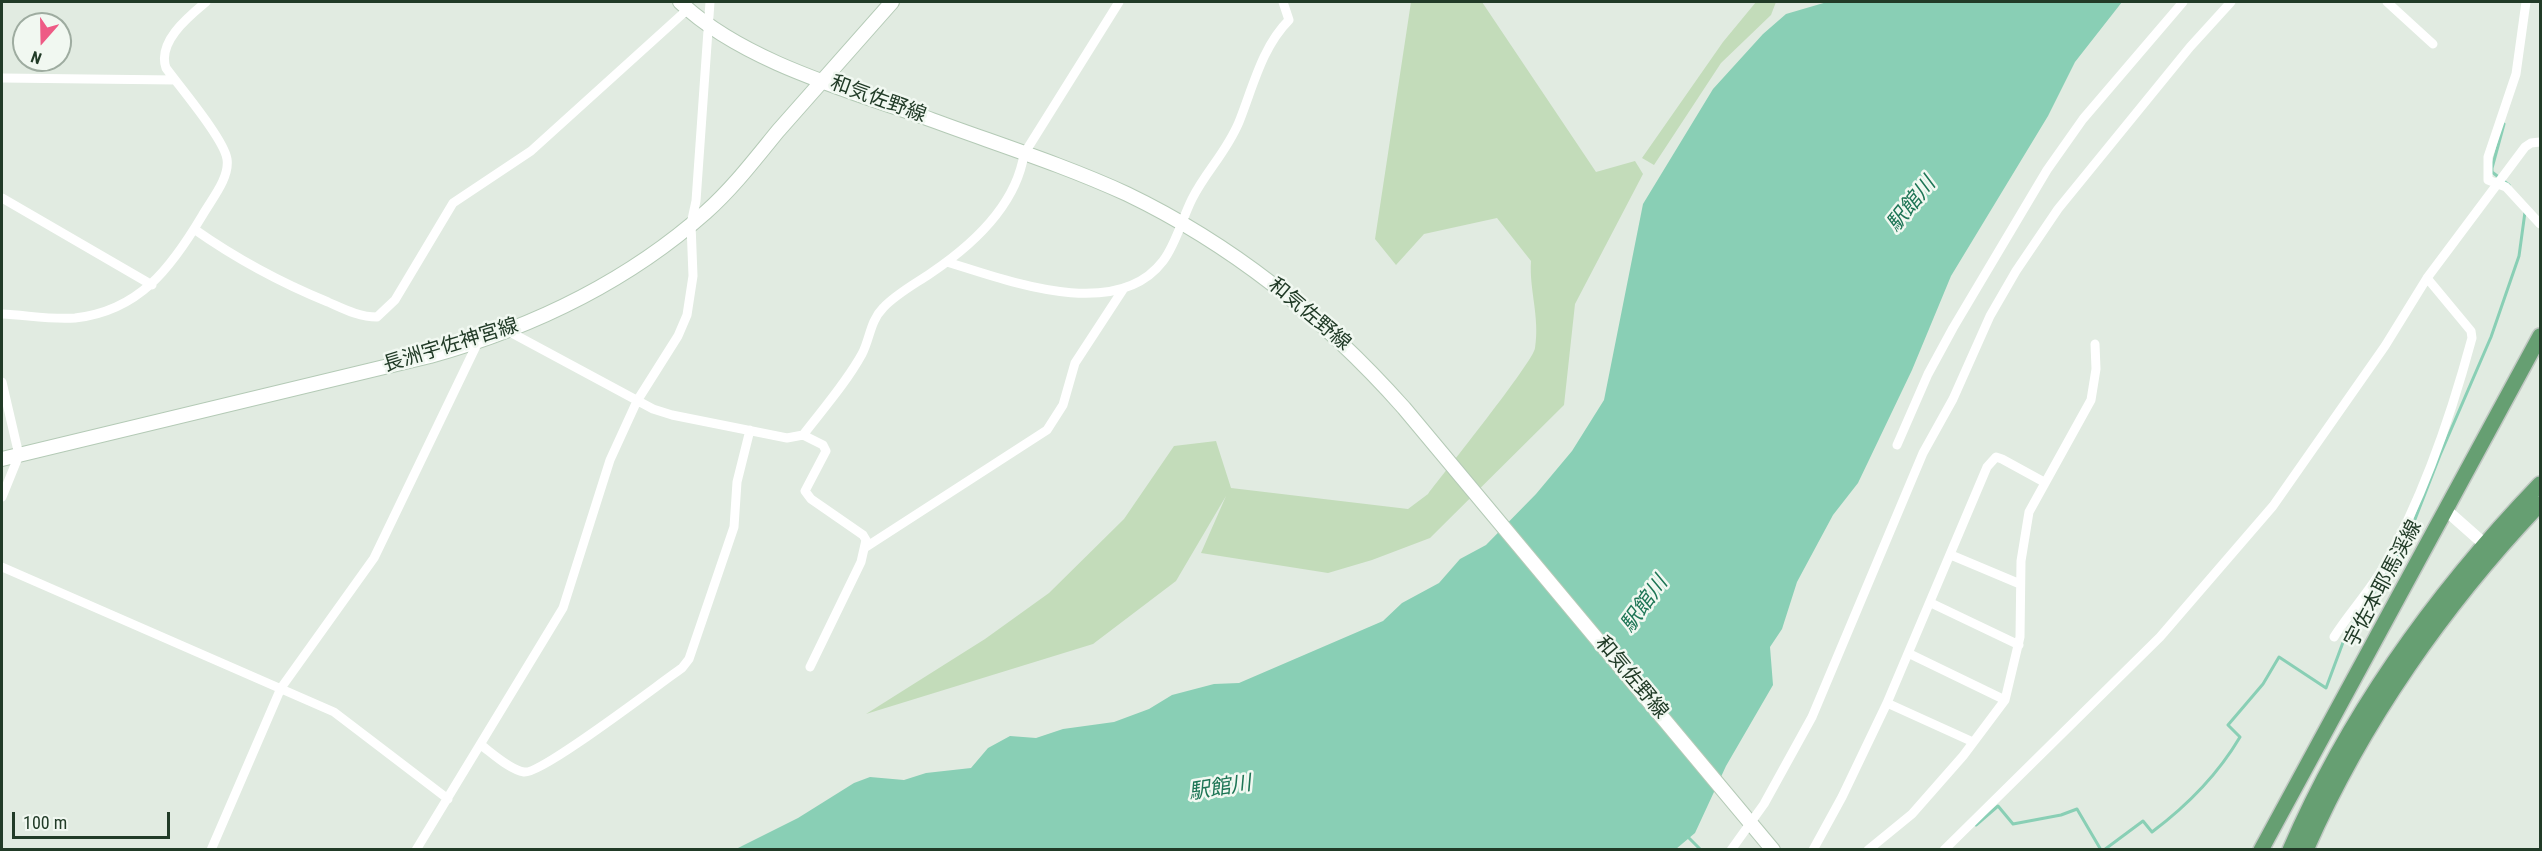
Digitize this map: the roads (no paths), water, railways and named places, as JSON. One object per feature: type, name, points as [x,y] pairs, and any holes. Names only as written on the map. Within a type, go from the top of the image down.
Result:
[{"type":"main road","name":"長洲宇佐神宮線","points":[[2,459],[353,375],[478,342],[559,309],[612,280],[669,243],[691,224],[734,184],[892,2]]},
{"type":"main road","name":"和気佐野線","points":[[684,5],[708,23],[769,59],[1110,187],[1180,222],[1243,261],[1332,332],[1404,408],[1773,849]]},
{"type":"main road","name":"宇佐本耶馬渓線","points":[[2261,849],[2541,336]]},
{"type":"main road","points":[[2306,849],[2340,780],[2394,689],[2490,549],[2541,484]]},
{"type":"main road","points":[[2290,849],[2322,784],[2376,690],[2436,603],[2490,549],[2541,504]]},
{"type":"street","points":[[2,314],[51,318],[93,314],[130,302],[152,285],[194,229],[223,180],[228,161],[220,144],[163,61],[167,44],[206,2]]},
{"type":"street","points":[[416,849],[563,608],[610,460],[637,401],[678,336],[687,315],[693,276],[691,224],[696,201],[710,2]]},
{"type":"street","points":[[803,435],[858,360],[875,319],[883,308],[947,262],[993,219],[1017,179],[1024,154],[1119,2]]},
{"type":"street","points":[[947,262],[1044,290],[1090,293],[1124,288],[1155,269],[1163,261],[1180,222],[1231,140],[1271,41],[1289,21],[1283,2]]},
{"type":"street","points":[[1897,445],[1928,374],[1953,328],[2047,170],[2083,119],[2183,2]]},
{"type":"street","points":[[1731,849],[1812,717],[1923,453],[1953,399],[1990,316],[2016,271],[2058,209],[2190,47],[2231,2]]},
{"type":"street","points":[[2387,2],[2433,44]]},
{"type":"street","points":[[2526,2],[2516,74],[2488,157],[2488,180],[2506,187],[2541,224]]},
{"type":"street","points":[[194,229],[240,261],[290,286],[357,314],[376,316],[395,300],[453,203],[531,151],[684,5]]},
{"type":"street","points":[[2,78],[175,80]]},
{"type":"street","points":[[1944,849],[2160,637],[2220,569],[2284,492],[2331,419],[2385,346],[2427,278],[2527,144],[2541,142]]},
{"type":"street","points":[[2,198],[152,285]]},
{"type":"street","points":[[2334,637],[2384,567],[2410,512],[2449,416],[2472,338],[2471,331],[2427,278]]},
{"type":"street","points":[[810,667],[866,547],[1047,430],[1060,414],[1075,363],[1124,288]]},
{"type":"street","points":[[508,331],[637,401],[672,415],[787,438],[803,435],[823,445],[826,451],[805,491],[811,499],[863,535],[866,547]]},
{"type":"street","points":[[211,849],[281,688],[374,558],[478,342]]},
{"type":"street","points":[[1868,849],[1912,814],[2005,700],[2019,645],[2022,553],[2028,520],[2044,483],[2091,400],[2096,369],[2095,344]]},
{"type":"street","points":[[2,382],[19,455],[2,497]]},
{"type":"street","points":[[481,745],[518,770],[531,772],[575,745],[682,668],[689,659],[734,526],[737,482],[750,430]]},
{"type":"street","points":[[1813,849],[1842,797],[1910,654],[1990,462],[1996,457],[2002,459],[2044,483]]},
{"type":"street","points":[[2447,511],[2490,549]]},
{"type":"street","points":[[1951,555],[2020,584]]},
{"type":"street","points":[[2,567],[334,712],[448,799]]},
{"type":"street","points":[[1931,603],[2019,645]]},
{"type":"street","points":[[1910,654],[2005,700]]},
{"type":"street","points":[[1887,703],[1973,742]]},
{"type":"water","name":"駅館川","points":[[1827,2],[2122,2],[2075,62],[2048,116],[1951,276],[1912,370],[1858,483],[1833,515],[1797,582],[1782,629],[1770,647],[1773,685],[1726,766],[1695,833],[1676,849],[734,850],[798,818],[854,783],[870,777],[904,780],[926,773],[971,768],[988,748],[1010,736],[1036,738],[1063,729],[1114,722],[1149,709],[1172,695],[1214,684],[1239,683],[1383,621],[1402,603],[1439,583],[1460,559],[1486,545],[1536,494],[1572,451],[1604,400],[1643,204],[1713,89],[1763,34],[1786,14]]},
{"type":"waterway","points":[[2504,124],[2492,172],[2509,185]]},
{"type":"waterway","points":[[2104,850],[2143,821],[2152,832],[2201,789],[2222,764],[2240,737],[2228,725],[2263,684],[2279,657],[2326,688],[2345,637],[2405,545],[2440,455],[2491,337],[2519,256],[2525,212]]},
{"type":"waterway","points":[[1976,825],[1998,806],[2013,824],[2061,815],[2077,809],[2101,850]]},
{"type":"waterway","points":[[1687,836],[1701,850]]}]
